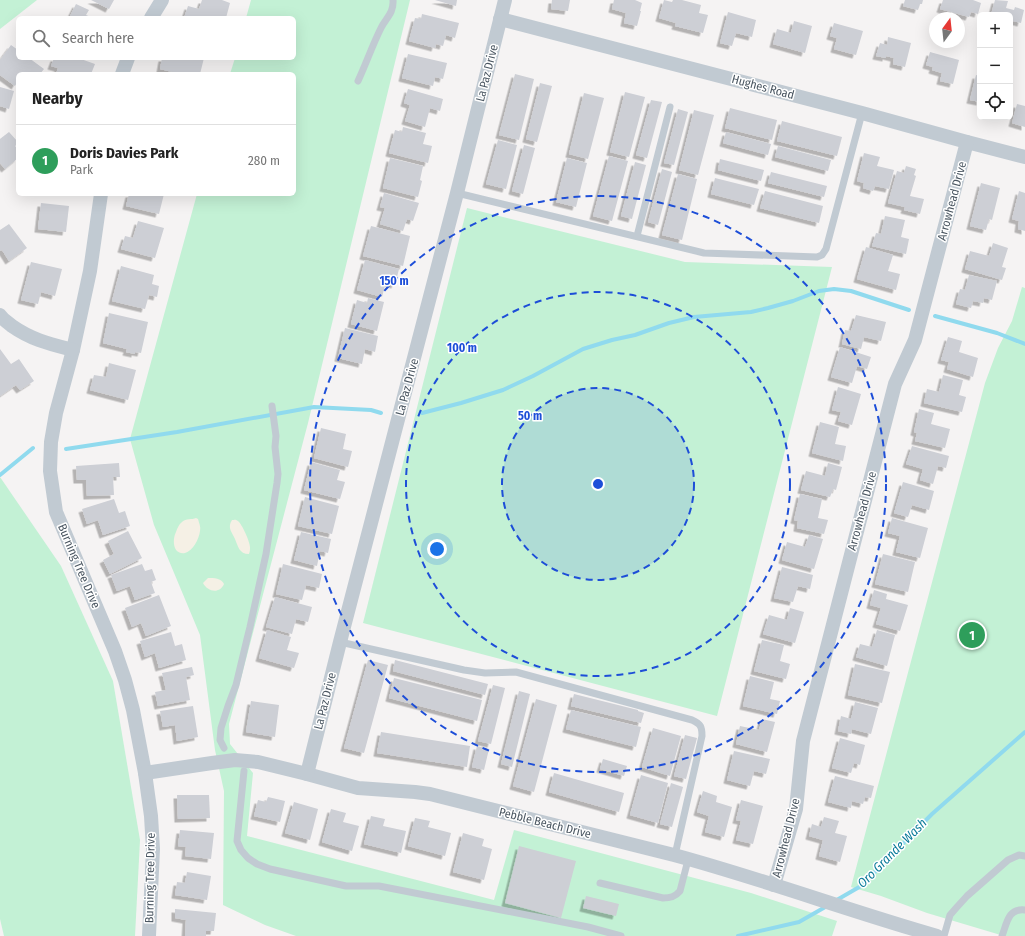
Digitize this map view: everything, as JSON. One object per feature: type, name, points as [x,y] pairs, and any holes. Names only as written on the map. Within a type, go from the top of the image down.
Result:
[{"type":"street","points":[[152,16],[162,0]]},
{"type":"street","name":"La Paz Drive","points":[[307,774],[505,0]]},
{"type":"street","name":"Hughes Road","points":[[500,19],[1025,157]]},
{"type":"street","points":[[123,72],[127,60]]},
{"type":"street","name":"Arrowhead Drive","points":[[774,885],[796,809],[802,741],[895,384],[915,340],[967,142]]},
{"type":"street","name":"Burning Tree Drive","points":[[101,196],[90,271],[73,350],[56,413],[51,442],[50,472],[56,512],[115,651],[126,680],[133,710],[145,773],[151,816],[153,848],[149,936]]},
{"type":"street","points":[[0,315],[20,332],[39,341],[73,350]]},
{"type":"street","name":"Pebble Beach Drive","points":[[145,773],[235,760],[258,762],[358,788],[430,794],[675,855],[937,936]]},
{"type":"lane","points":[[358,81],[381,27],[391,12],[393,0]]},
{"type":"lane","points":[[637,236],[670,107]]},
{"type":"lane","points":[[457,192],[704,253],[817,257],[822,255],[826,249],[862,113]]},
{"type":"lane","points":[[224,748],[220,740],[221,728],[236,685],[250,627],[266,554],[277,483],[278,474],[275,447],[276,436],[272,406]]},
{"type":"lane","points":[[340,642],[464,670],[485,673],[516,672],[698,722],[702,728],[702,736],[675,855]]},
{"type":"lane","points":[[244,771],[237,840],[240,850],[257,864],[270,869],[346,886],[379,886],[588,927],[621,936]]},
{"type":"lane","points":[[944,936],[950,915],[967,896],[1008,860],[1019,855],[1025,856]]},
{"type":"lane","points":[[600,883],[663,898],[670,898],[680,891],[688,860]]},
{"type":"lane","points":[[1002,936],[1010,914],[1015,911],[1025,910]]},
{"type":"green space","points":[[0,0],[37,0],[16,16],[0,29]]},
{"type":"green space","points":[[251,0],[410,0],[308,423],[229,724],[230,744],[253,773],[247,836],[494,900],[514,830],[751,893],[837,921],[832,936],[296,936],[265,925],[223,905],[224,791],[215,750],[200,635],[154,525],[130,439],[196,196],[296,196],[296,72],[231,72],[234,60],[296,60],[296,16],[247,16]]},
{"type":"green space","points":[[467,208],[685,262],[832,267],[717,716],[363,623]]},
{"type":"green space","points":[[1022,287],[1025,288],[1025,936],[1004,936],[927,913],[851,887],[985,383],[998,348],[1012,321]]},
{"type":"green space","points":[[0,477],[61,566],[113,681],[140,840],[135,936],[4,936],[0,919]]},
{"type":"sand","points":[[196,518],[198,519],[200,528],[197,541],[188,552],[178,552],[174,546],[174,539],[178,527],[184,521]]},
{"type":"sand","points":[[232,520],[238,521],[244,529],[250,545],[249,554],[243,553],[238,547],[230,530]]},
{"type":"sand","points":[[208,578],[219,579],[224,584],[219,590],[210,590],[203,583]]},
{"type":"building","points":[[91,0],[114,0],[109,9]]},
{"type":"building","points":[[202,0],[222,0],[230,3],[227,16],[185,16],[188,6],[199,9]]},
{"type":"building","points":[[435,0],[457,0],[456,6]]},
{"type":"building","points":[[552,0],[570,0],[568,11],[551,9]]},
{"type":"building","points":[[614,0],[635,0],[642,3],[637,26],[624,23],[626,13],[612,9]]},
{"type":"building","points":[[664,0],[672,2],[673,0],[682,0],[701,5],[699,13],[708,15],[703,33],[675,26],[676,23],[659,18]]},
{"type":"building","points":[[905,0],[923,0],[918,10],[903,6]]},
{"type":"building","points":[[943,0],[973,0],[981,3],[979,12],[977,14],[971,12],[969,17],[965,16],[965,12],[951,12],[940,9]]},
{"type":"building","points":[[995,0],[1008,1],[1006,8],[1014,10],[1015,7],[1024,10],[1021,23],[1013,21],[1013,12],[992,12]]},
{"type":"building","points":[[76,4],[89,10],[86,15],[88,16],[70,16]]},
{"type":"building","points":[[728,12],[756,20],[752,37],[736,33],[732,46],[720,43]]},
{"type":"building","points":[[422,14],[459,23],[455,38],[446,35],[443,46],[436,44],[435,48],[409,41],[415,18],[421,19]]},
{"type":"building","points":[[794,21],[812,26],[805,53],[773,44],[777,29],[791,33]]},
{"type":"building","points":[[834,23],[863,31],[856,55],[834,49],[837,38],[830,36]]},
{"type":"building","points":[[888,37],[911,43],[905,67],[893,64],[894,58],[876,56],[880,43],[887,45]]},
{"type":"building","points":[[11,45],[16,49],[16,60],[32,60],[44,69],[42,72],[16,72],[15,86],[0,75],[0,60]]},
{"type":"building","points":[[930,52],[959,60],[953,84],[940,81],[942,73],[932,70],[933,67],[926,65]]},
{"type":"building","points":[[408,54],[447,63],[443,79],[435,77],[433,86],[402,78]]},
{"type":"building","points":[[53,60],[84,60],[95,64],[92,72],[57,72],[58,68],[51,66]]},
{"type":"building","points":[[162,60],[204,60],[200,72],[173,72],[160,69]]},
{"type":"building","points":[[515,74],[534,79],[519,140],[499,135]]},
{"type":"building","points":[[976,75],[977,75],[977,101],[970,100]]},
{"type":"building","points":[[540,83],[552,86],[537,142],[526,139]]},
{"type":"building","points":[[0,87],[14,91],[9,109],[0,106]]},
{"type":"building","points":[[408,89],[443,99],[440,111],[430,108],[425,127],[405,121],[410,105],[404,103]]},
{"type":"building","points":[[625,92],[645,97],[629,157],[610,152]]},
{"type":"building","points":[[584,93],[604,98],[588,159],[569,154]]},
{"type":"building","points":[[651,100],[662,102],[647,158],[636,155]]},
{"type":"building","points":[[1017,104],[1025,106],[1025,127],[1012,123]]},
{"type":"building","points":[[730,108],[777,120],[772,140],[725,128]]},
{"type":"building","points":[[678,109],[688,112],[674,165],[664,163]]},
{"type":"building","points":[[694,110],[714,115],[698,175],[679,170]]},
{"type":"building","points":[[782,121],[842,137],[837,156],[777,141]]},
{"type":"building","points":[[403,127],[426,133],[423,144],[432,146],[428,163],[389,153],[395,130],[402,132]]},
{"type":"building","points":[[9,132],[16,140],[16,160],[5,169],[0,163],[0,139]]},
{"type":"building","points":[[726,132],[771,144],[768,155],[723,143]]},
{"type":"building","points":[[498,140],[517,145],[506,189],[486,184]]},
{"type":"building","points":[[524,145],[535,148],[523,194],[512,191]]},
{"type":"building","points":[[778,146],[831,160],[828,171],[775,157]]},
{"type":"building","points":[[864,153],[880,157],[877,166],[894,170],[889,189],[875,186],[873,191],[863,188],[864,183],[857,181]]},
{"type":"building","points":[[609,156],[628,161],[612,221],[593,216]]},
{"type":"building","points":[[390,158],[423,166],[420,180],[422,181],[418,197],[383,188]]},
{"type":"building","points":[[567,158],[587,163],[576,207],[556,202]]},
{"type":"building","points":[[720,159],[764,170],[761,181],[718,170]]},
{"type":"building","points":[[635,162],[646,165],[632,219],[621,216]]},
{"type":"building","points":[[906,166],[916,169],[914,175],[916,176],[910,196],[924,199],[920,214],[904,210],[905,207],[888,203],[897,171],[904,173]]},
{"type":"building","points":[[662,169],[672,172],[658,225],[648,222]]},
{"type":"building","points":[[771,172],[827,186],[824,197],[768,183]]},
{"type":"building","points":[[678,174],[697,179],[682,240],[662,235]]},
{"type":"building","points":[[715,178],[759,189],[754,205],[711,194]]},
{"type":"building","points":[[981,183],[1000,188],[992,220],[989,219],[986,230],[970,226]]},
{"type":"building","points":[[765,191],[823,206],[819,223],[760,208]]},
{"type":"building","points":[[1019,191],[1025,193],[1025,231],[1018,229],[1019,221],[1012,219]]},
{"type":"building","points":[[384,193],[419,203],[413,221],[407,219],[403,231],[380,224],[385,208],[380,207]]},
{"type":"building","points":[[128,196],[164,196],[159,214],[126,206]]},
{"type":"building","points":[[41,203],[69,206],[66,232],[38,229]]},
{"type":"building","points":[[885,216],[905,220],[901,237],[909,239],[906,254],[872,246],[876,233],[881,234]]},
{"type":"building","points":[[138,221],[164,228],[155,258],[121,249],[125,236],[133,238]]},
{"type":"building","points":[[9,224],[27,248],[9,261],[2,250],[0,251],[0,230]]},
{"type":"building","points":[[371,226],[410,236],[403,266],[363,256]]},
{"type":"building","points":[[993,243],[1008,248],[1002,267],[1006,268],[1002,280],[965,269],[970,251],[989,256]]},
{"type":"building","points":[[866,247],[893,255],[888,271],[900,274],[896,290],[857,279]]},
{"type":"building","points":[[365,260],[399,269],[395,285],[386,282],[382,297],[357,290]]},
{"type":"building","points":[[31,262],[62,269],[55,296],[41,292],[38,304],[21,300]]},
{"type":"building","points":[[121,266],[154,275],[152,284],[159,286],[157,297],[149,295],[145,309],[112,301]]},
{"type":"building","points":[[969,275],[997,281],[992,300],[984,298],[983,303],[973,301],[971,308],[956,304],[960,289],[965,290]]},
{"type":"building","points":[[368,298],[384,302],[377,331],[351,324],[357,300],[367,303]]},
{"type":"building","points":[[109,313],[148,322],[141,353],[135,352],[135,354],[126,352],[127,349],[103,343]]},
{"type":"building","points":[[856,315],[886,322],[881,341],[864,337],[861,349],[842,344],[845,330],[851,331]]},
{"type":"building","points":[[345,328],[378,336],[375,352],[365,349],[362,364],[338,358]]},
{"type":"building","points":[[948,337],[962,341],[959,352],[978,358],[973,377],[947,369],[949,362],[941,360]]},
{"type":"building","points":[[840,347],[871,357],[867,369],[857,366],[852,383],[831,377]]},
{"type":"building","points":[[0,349],[11,364],[19,359],[34,381],[20,390],[16,385],[0,396]]},
{"type":"building","points":[[109,363],[136,370],[128,400],[90,390],[94,375],[106,377]]},
{"type":"building","points":[[943,375],[963,380],[959,395],[966,397],[962,412],[924,403],[927,389],[939,392]]},
{"type":"building","points":[[838,387],[861,394],[852,425],[838,421],[841,412],[832,410]]},
{"type":"building","points":[[919,409],[934,413],[931,424],[950,429],[945,448],[915,441],[917,433],[914,432]]},
{"type":"building","points":[[820,422],[839,427],[835,444],[846,446],[843,461],[812,453]]},
{"type":"building","points":[[321,428],[346,434],[343,449],[352,451],[348,467],[314,458]]},
{"type":"building","points":[[912,446],[949,456],[946,468],[938,466],[933,484],[920,480],[923,469],[906,464]]},
{"type":"building","points":[[311,462],[340,470],[337,480],[345,482],[340,499],[304,490]]},
{"type":"building","points":[[119,463],[120,477],[113,477],[114,495],[87,496],[86,480],[77,480],[76,466]]},
{"type":"building","points":[[828,463],[842,467],[836,490],[833,489],[830,497],[801,490],[806,471],[825,476]]},
{"type":"building","points":[[903,482],[934,491],[929,510],[912,505],[908,517],[894,513]]},
{"type":"building","points":[[800,494],[822,499],[818,518],[828,520],[824,534],[797,528],[798,521],[794,520]]},
{"type":"building","points":[[305,497],[339,506],[332,534],[298,526]]},
{"type":"building","points":[[114,499],[119,513],[125,511],[130,526],[103,535],[98,520],[87,524],[82,509]]},
{"type":"building","points":[[892,518],[928,528],[920,558],[896,552],[900,536],[888,533]]},
{"type":"building","points":[[128,531],[142,558],[110,574],[103,560],[114,554],[108,541]]},
{"type":"building","points":[[301,532],[331,539],[328,553],[320,551],[317,566],[294,560]]},
{"type":"building","points":[[809,535],[823,539],[814,569],[782,560],[787,542],[805,547]]},
{"type":"building","points":[[883,554],[915,562],[908,592],[875,584]]},
{"type":"building","points":[[142,564],[145,571],[152,569],[156,580],[151,582],[155,593],[135,600],[130,586],[117,591],[111,575]]},
{"type":"building","points":[[283,564],[322,574],[319,588],[306,585],[302,600],[276,594]]},
{"type":"building","points":[[782,567],[813,575],[810,589],[798,586],[793,602],[774,598]]},
{"type":"building","points":[[874,590],[887,594],[886,599],[908,605],[900,631],[876,624],[881,608],[870,605]]},
{"type":"building","points":[[159,595],[171,626],[146,636],[141,623],[132,627],[125,608]]},
{"type":"building","points":[[275,597],[312,607],[308,622],[296,619],[292,634],[266,627]]},
{"type":"building","points":[[790,608],[804,612],[795,643],[763,634],[769,615],[787,620]]},
{"type":"building","points":[[267,630],[291,637],[287,650],[299,653],[294,668],[259,658]]},
{"type":"building","points":[[877,630],[895,635],[887,666],[856,657],[860,644],[872,647]]},
{"type":"building","points":[[171,632],[175,646],[182,644],[186,660],[159,668],[155,653],[145,657],[140,641]]},
{"type":"building","points":[[762,640],[784,645],[780,661],[790,664],[786,679],[754,671]]},
{"type":"building","points":[[368,660],[388,665],[364,753],[344,748]]},
{"type":"building","points":[[395,660],[488,684],[485,695],[393,671]]},
{"type":"building","points":[[855,664],[890,672],[882,703],[848,695]]},
{"type":"building","points":[[192,667],[194,675],[186,677],[190,700],[158,706],[155,692],[166,690],[162,673]]},
{"type":"building","points":[[750,676],[774,682],[770,699],[780,701],[777,714],[743,706]]},
{"type":"building","points":[[394,678],[482,700],[477,721],[389,698]]},
{"type":"building","points":[[493,685],[505,688],[491,744],[478,741]]},
{"type":"building","points":[[519,691],[530,694],[512,767],[501,764]]},
{"type":"building","points":[[574,694],[638,710],[644,713],[641,723],[571,706]]},
{"type":"building","points":[[536,699],[557,705],[534,792],[513,786]]},
{"type":"building","points":[[251,701],[279,705],[275,737],[246,732]]},
{"type":"building","points":[[855,702],[878,708],[871,734],[852,729],[851,734],[838,731],[841,716],[851,719]]},
{"type":"building","points":[[193,706],[198,737],[177,741],[175,725],[163,727],[160,711]]},
{"type":"building","points":[[571,710],[641,727],[636,747],[566,729]]},
{"type":"building","points":[[762,719],[775,722],[767,752],[736,744],[740,726],[759,730]]},
{"type":"building","points":[[653,728],[681,736],[670,776],[642,767]]},
{"type":"building","points":[[381,732],[470,746],[467,767],[377,753]]},
{"type":"building","points":[[685,735],[697,738],[686,779],[674,776]]},
{"type":"building","points":[[840,738],[865,745],[860,765],[854,763],[851,773],[832,768]]},
{"type":"building","points":[[477,746],[489,749],[484,770],[472,767]]},
{"type":"building","points":[[734,751],[770,759],[766,774],[754,771],[750,786],[727,780]]},
{"type":"building","points":[[603,759],[627,766],[624,776],[600,769]]},
{"type":"building","points":[[554,773],[624,793],[619,812],[549,792]]},
{"type":"building","points":[[641,775],[668,783],[658,823],[630,815]]},
{"type":"building","points":[[835,776],[874,786],[871,798],[865,797],[863,804],[852,801],[851,808],[828,802]]},
{"type":"building","points":[[671,783],[683,787],[672,827],[660,824]]},
{"type":"building","points":[[703,791],[717,796],[716,802],[732,807],[724,837],[705,832],[709,816],[697,812]]},
{"type":"building","points":[[177,795],[209,795],[210,818],[178,819]]},
{"type":"building","points":[[268,797],[285,801],[280,822],[254,816],[258,800],[266,802]]},
{"type":"building","points":[[741,800],[763,806],[753,844],[736,840],[741,821],[736,820]]},
{"type":"building","points":[[294,802],[318,809],[310,840],[285,833]]},
{"type":"building","points":[[331,809],[346,813],[343,822],[359,826],[352,851],[322,842]]},
{"type":"building","points":[[371,816],[385,819],[383,826],[406,831],[401,853],[364,844]]},
{"type":"building","points":[[824,817],[839,821],[835,833],[847,836],[840,862],[819,856],[823,840],[809,836],[812,824],[821,827]]},
{"type":"building","points":[[415,818],[430,821],[428,827],[451,833],[445,856],[408,846]]},
{"type":"building","points":[[180,830],[214,833],[211,859],[185,856],[186,847],[178,846]]},
{"type":"building","points":[[463,833],[484,839],[482,846],[492,849],[484,880],[453,872]]},
{"type":"building","points":[[519,846],[576,861],[561,918],[505,903]]},
{"type":"building","points":[[187,872],[211,876],[207,900],[175,895],[177,882],[185,883]]},
{"type":"building","points":[[586,896],[619,904],[616,916],[583,908]]},
{"type":"building","points":[[175,909],[216,913],[214,931],[206,931],[206,936],[185,936],[186,920],[175,918]]},
{"type":"waterway","points":[[422,413],[503,390],[533,376],[583,349],[694,317],[751,312],[793,301],[819,291],[834,289],[851,291],[909,310]]},
{"type":"waterway","points":[[935,316],[997,333],[1025,344]]},
{"type":"waterway","points":[[66,449],[177,432],[314,407],[371,410],[381,413]]},
{"type":"waterway","points":[[0,475],[33,448]]},
{"type":"waterway","name":"Oro Grande Wash","points":[[835,901],[861,886],[932,814],[1025,732]]},
{"type":"waterway","name":"Oro Grande Wash","points":[[738,936],[799,922],[827,906]]},
{"type":"place","name":"Doris Davies Park","points":[[972,635]]}]
